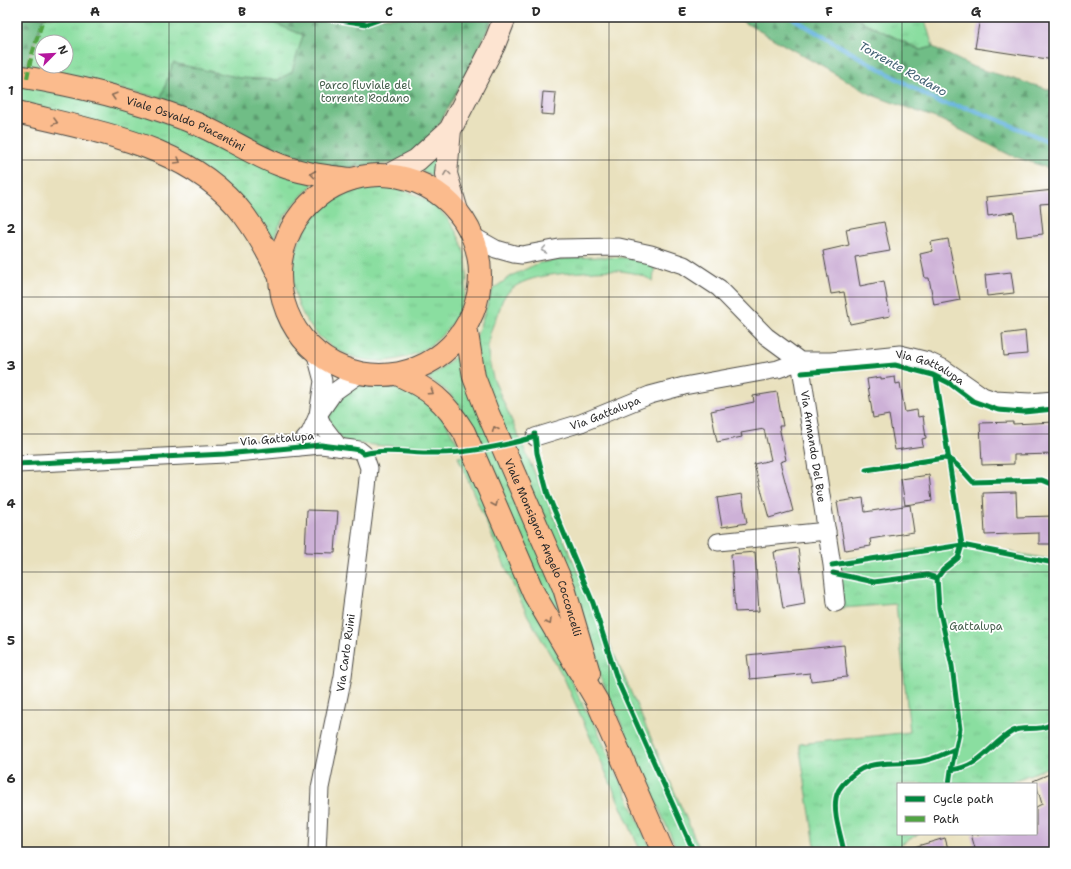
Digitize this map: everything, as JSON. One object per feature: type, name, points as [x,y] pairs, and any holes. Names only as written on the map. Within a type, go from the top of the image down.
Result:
[{"type":"main road","points":[[389,175],[417,160],[450,130],[494,45],[505,17]]},
{"type":"main road","name":"Viale Osvaldo Piacentini","points":[[17,76],[64,83],[111,95],[188,120],[279,165],[301,172],[351,179]]},
{"type":"main road","points":[[17,112],[145,146],[170,156],[194,171],[227,197],[244,214],[265,246],[279,275],[285,306],[292,323],[303,338],[329,361],[345,369],[379,375],[397,374],[411,370],[436,358],[466,327],[473,312],[478,291],[480,266],[472,235],[457,211],[446,174],[450,130]]},
{"type":"main road","points":[[279,275],[283,250],[290,231],[301,213],[316,198],[327,190],[351,179],[389,175],[419,183],[433,190],[457,211]]},
{"type":"main road","name":"Viale Monsignor Angelo Cocconcelli","points":[[466,327],[474,377],[487,411],[564,588],[597,701]]},
{"type":"main road","name":"Viale Monsignor Angelo Cocconcelli","points":[[397,374],[436,395],[452,412],[464,432],[534,594],[597,701],[663,852]]},
{"type":"street","points":[[472,235],[496,249],[514,254],[522,255],[559,248],[619,248],[637,250],[684,265],[719,288],[766,336],[800,361]]},
{"type":"street","name":"Via Gattalupa","points":[[316,351],[323,381],[318,415],[323,426],[339,447]]},
{"type":"street","name":"Via Gattalupa","points":[[535,437],[581,423],[650,395],[684,386],[778,369],[800,361],[831,361],[900,354],[928,361],[943,368],[983,396],[995,400],[1030,402],[1054,400]]},
{"type":"street","name":"Via Armando Del Bue","points":[[800,361],[827,531],[836,604]]},
{"type":"street","name":"Via Gattalupa","points":[[298,447],[310,433],[318,415],[334,392],[361,373]]},
{"type":"street","name":"Via Gattalupa","points":[[17,464],[225,454],[321,445],[359,450],[364,454]]},
{"type":"street","name":"Via Carlo Ruini","points":[[317,852],[320,788],[344,676],[366,495],[369,468],[364,454]]},
{"type":"street","points":[[718,542],[827,531]]},
{"type":"green space","points":[[17,17],[44,17],[37,34],[34,34],[34,42],[24,68],[17,67]]},
{"type":"green space","points":[[44,17],[259,17],[303,35],[292,72],[278,80],[240,78],[173,63],[161,98],[51,74],[74,74],[74,34],[38,34]]},
{"type":"green space","name":"Parco fluviale del torrente Rodano","points":[[259,17],[494,17],[460,86],[435,132],[416,152],[393,163],[346,168],[318,167],[275,156],[238,133],[161,98],[173,63],[240,78],[278,80],[292,72],[303,35]]},
{"type":"green space","points":[[735,17],[853,17],[920,50],[933,47],[973,67],[1054,91],[1054,170],[1010,155],[941,120],[872,95]]},
{"type":"green space","points":[[853,17],[924,17],[933,47],[921,50]]},
{"type":"green space","points":[[34,48],[34,70],[24,68],[32,54]]},
{"type":"green space","points":[[17,83],[124,105],[313,184],[285,216],[273,240],[240,197],[17,104]]},
{"type":"green space","points":[[438,153],[438,178],[418,169]]},
{"type":"green space","points":[[371,187],[389,187],[421,197],[442,212],[457,233],[467,265],[467,283],[457,315],[442,336],[421,351],[405,357],[389,361],[371,361],[339,351],[318,336],[303,315],[297,299],[293,283],[293,265],[303,233],[318,212],[339,197],[355,191]]},
{"type":"green space","points":[[568,258],[632,258],[655,263],[653,281],[636,274],[618,271],[550,275],[527,280],[509,291],[503,299],[489,339],[489,360],[493,378],[701,852],[678,852],[596,667],[477,363],[475,340],[493,289],[513,275],[539,263]]},
{"type":"green space","points":[[459,354],[555,585],[569,631],[547,599],[461,408],[447,391],[428,378]]},
{"type":"green space","points":[[357,384],[375,387],[402,387],[410,390],[442,416],[459,446],[453,448],[385,446],[343,442],[331,424],[329,418],[330,407],[333,402]]},
{"type":"green space","points":[[469,456],[525,588],[588,715],[593,720],[652,852],[641,852],[564,678],[528,616],[514,587],[458,457]]},
{"type":"green space","name":"Gattalupa","points":[[960,543],[1054,560],[1054,765],[1009,783],[897,783],[897,835],[917,835],[901,844],[903,852],[816,852],[799,744],[910,732],[896,604],[842,608],[835,561]]},
{"type":"building","points":[[980,17],[1054,17],[1054,60],[975,48]]},
{"type":"building","points":[[543,92],[556,93],[554,115],[541,114]]},
{"type":"building","points":[[1054,190],[1054,203],[1040,204],[1043,234],[1017,237],[1014,212],[988,216],[986,197]]},
{"type":"building","points":[[884,222],[890,251],[855,257],[860,286],[884,281],[890,316],[850,324],[844,292],[831,294],[823,251],[849,245],[846,229]]},
{"type":"building","points":[[948,239],[960,300],[934,305],[929,278],[925,278],[920,254],[933,251],[931,242]]},
{"type":"building","points":[[1011,272],[1014,293],[987,296],[985,275]]},
{"type":"building","points":[[1025,331],[1027,354],[1004,356],[1002,334]]},
{"type":"building","points":[[881,377],[881,379],[895,377],[896,384],[900,383],[905,412],[917,410],[918,417],[923,416],[926,438],[922,439],[923,446],[895,450],[889,415],[873,418],[867,379]]},
{"type":"building","points":[[777,392],[783,426],[779,426],[786,460],[780,462],[793,511],[769,518],[754,464],[771,460],[764,429],[741,433],[742,437],[717,442],[711,411],[754,402],[753,396]]},
{"type":"building","points":[[1013,422],[1013,424],[1054,422],[1054,454],[1014,455],[1014,464],[982,465],[980,423]]},
{"type":"building","points":[[929,475],[932,501],[905,505],[901,479]]},
{"type":"building","points":[[1016,492],[1017,517],[1054,516],[1054,544],[1039,544],[1039,533],[985,535],[983,493]]},
{"type":"building","points":[[742,494],[747,523],[722,527],[717,498]]},
{"type":"building","points":[[863,498],[865,512],[910,505],[914,532],[870,539],[871,546],[845,550],[837,502]]},
{"type":"building","points":[[307,510],[338,511],[335,553],[305,552]]},
{"type":"building","points":[[798,548],[805,604],[783,608],[774,552]]},
{"type":"building","points":[[755,552],[759,611],[735,612],[731,554]]},
{"type":"building","points":[[844,645],[847,677],[811,681],[810,673],[750,679],[747,655]]},
{"type":"building","points":[[1054,772],[1054,852],[976,852],[971,835],[1037,835],[1037,806],[1042,804],[1037,783],[1033,781]]},
{"type":"building","points":[[945,838],[949,852],[908,852],[907,849]]},
{"type":"waterway","name":"Torrente Rodano","points":[[791,17],[940,103],[968,108],[1043,139],[1054,146]]},
{"type":"marked path","points":[[27,78],[32,54],[44,17]]},
{"type":"cycle path","points":[[320,17],[367,24],[387,17]]},
{"type":"cycle path","points":[[802,373],[895,365],[933,375],[949,383],[973,401],[998,410],[1024,412],[1054,409]]},
{"type":"cycle path","points":[[833,573],[874,582],[927,575],[937,578],[943,570],[958,558],[962,545],[936,377]]},
{"type":"cycle path","points":[[535,434],[537,453],[548,495],[593,603],[618,682],[694,852]]},
{"type":"cycle path","points":[[17,464],[225,454],[321,445],[359,450],[364,454],[382,451],[450,453],[487,448],[535,437]]},
{"type":"cycle path","points":[[866,470],[944,458],[956,464],[973,482],[1042,480],[1054,485]]},
{"type":"cycle path","points":[[832,565],[962,545],[1054,563]]},
{"type":"cycle path","points":[[937,578],[939,608],[952,666],[960,729],[951,770]]},
{"type":"cycle path","points":[[949,783],[951,770],[962,768],[978,760],[1013,731],[1018,729],[1042,728],[1054,723]]},
{"type":"cycle path","points":[[844,852],[836,818],[835,805],[837,794],[841,787],[853,774],[861,769],[877,764],[920,761],[955,749]]}]
